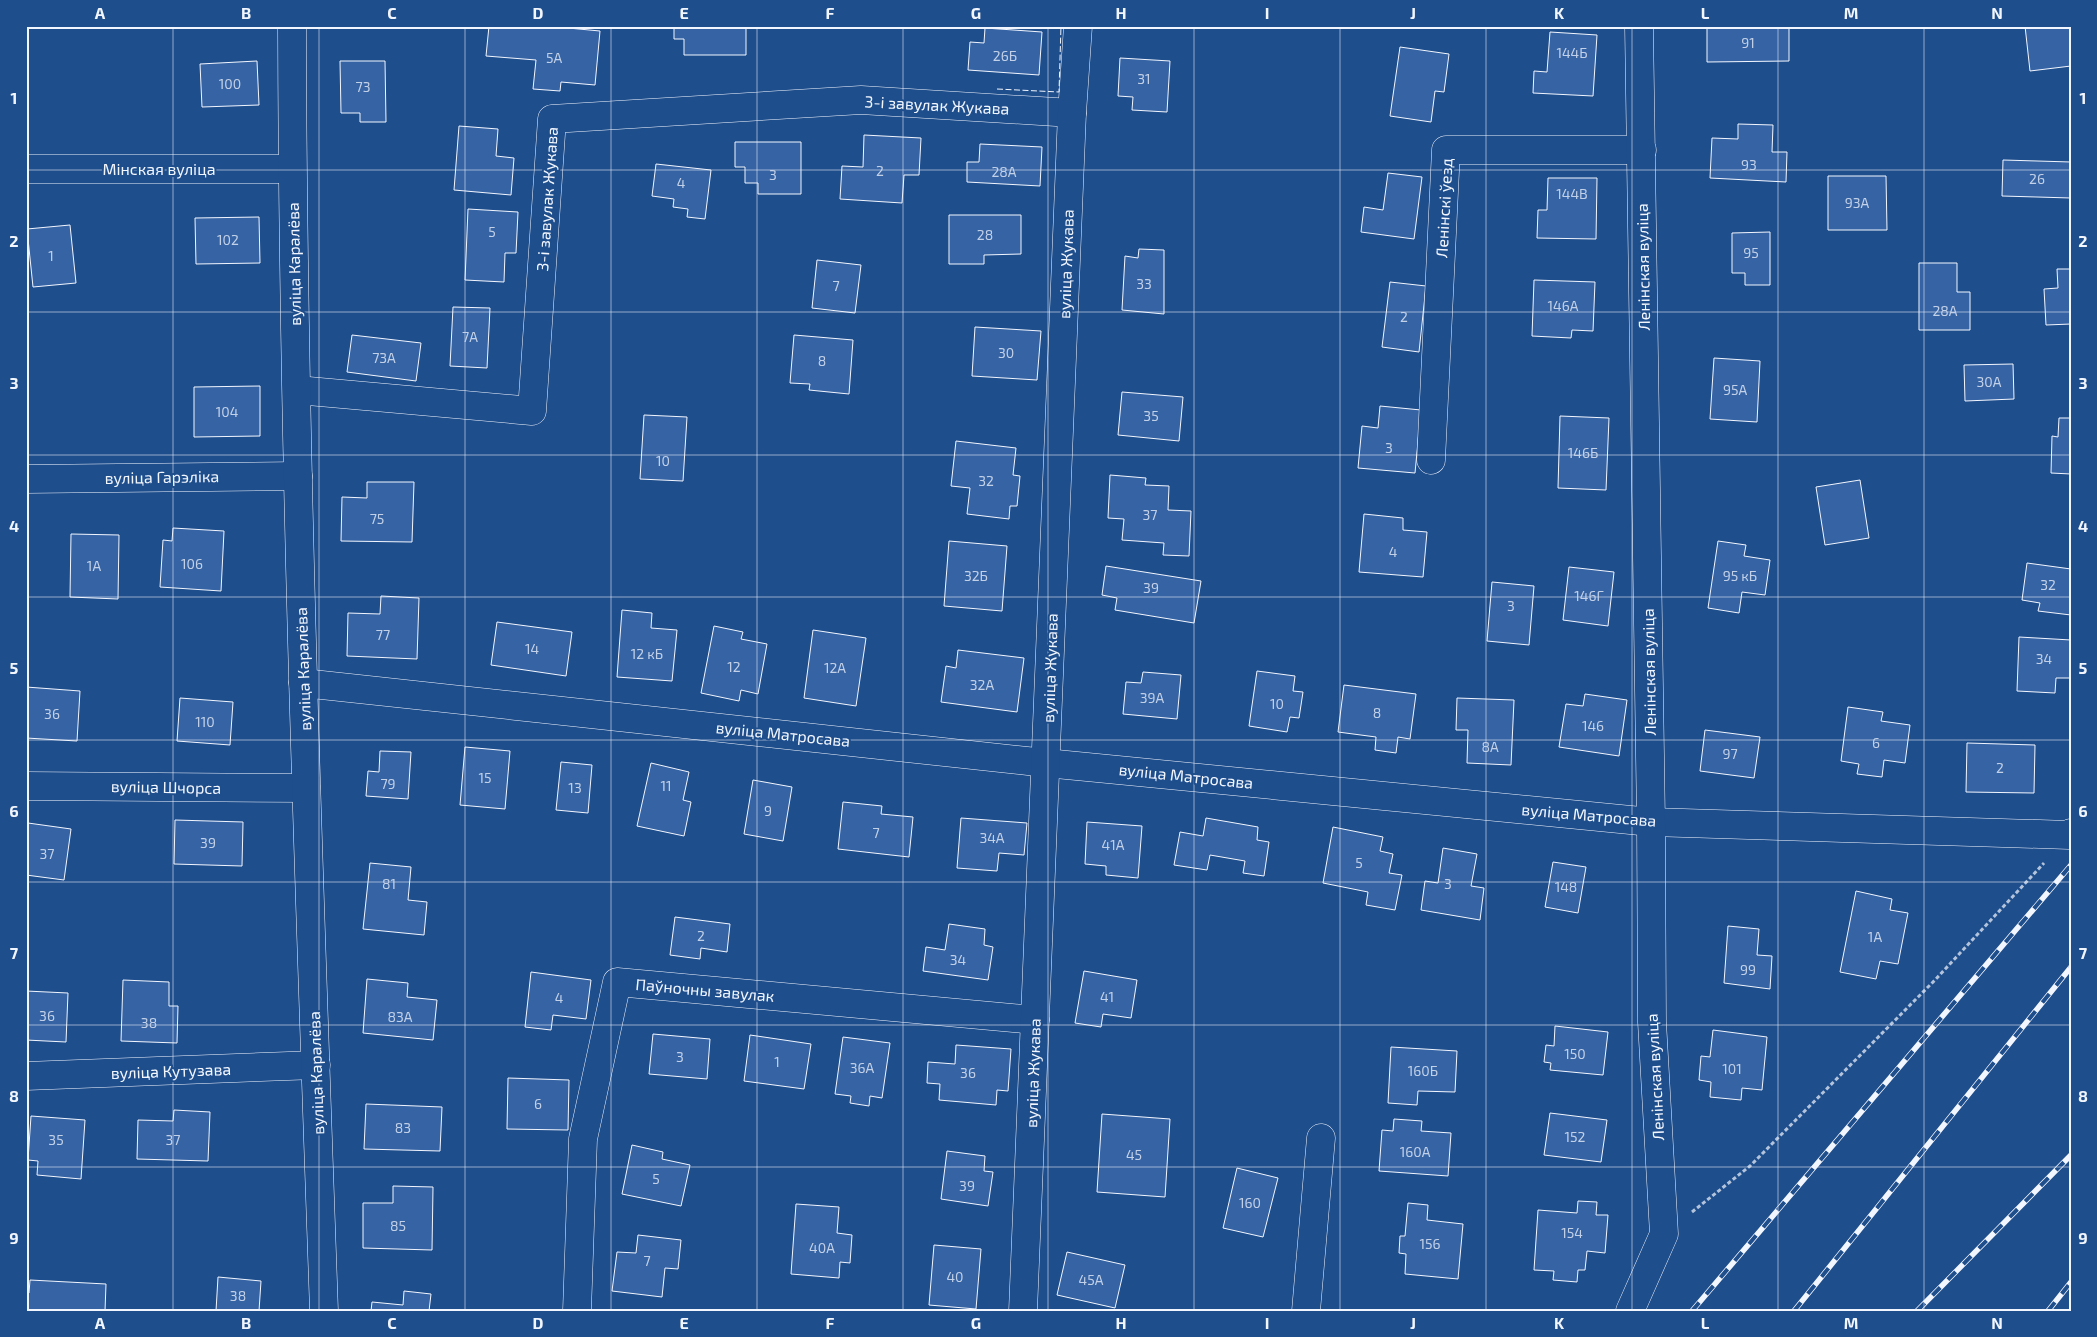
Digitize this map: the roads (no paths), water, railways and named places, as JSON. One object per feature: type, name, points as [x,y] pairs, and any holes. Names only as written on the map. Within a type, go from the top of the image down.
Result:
[{"type":"street","name":"вуліца Каралёва","points":[[292,26],[292,169],[303,683],[324,1311]]},
{"type":"street","name":"вуліца Жукава","points":[[1023,1311],[1072,113],[1078,26]]},
{"type":"street","name":"Ленінская вуліца","points":[[1630,1311],[1664,1234],[1652,1022],[1651,822],[1639,26]]},
{"type":"street","name":"3-і завулак Жукава","points":[[297,390],[532,412],[552,119],[861,100],[1072,113]]},
{"type":"street","name":"Ленінскі ўезд","points":[[1431,460],[1446,150],[1642,150]]},
{"type":"street","name":"Мінская вуліца","points":[[26,169],[292,169]]},
{"type":"street","name":"вуліца Гарэліка","points":[[26,479],[298,476]]},
{"type":"street","name":"вуліца Матросава","points":[[303,683],[1046,762],[1651,822],[2070,834]]},
{"type":"street","name":"вуліца Шчорса","points":[[26,786],[306,788]]},
{"type":"street","name":"Паўночны завулак","points":[[577,1311],[583,1139],[617,982],[1035,1020]]},
{"type":"street","name":"вуліца Кутузава","points":[[26,1076],[316,1065]]},
{"type":"street","points":[[1306,1311],[1321,1138]]},
{"type":"railway","points":[[1692,1311],[2071,865]]},
{"type":"railway","points":[[1794,1311],[2071,967]]},
{"type":"railway","points":[[1917,1311],[2071,1155]]},
{"type":"railway","points":[[2048,1311],[2071,1282]]}]
